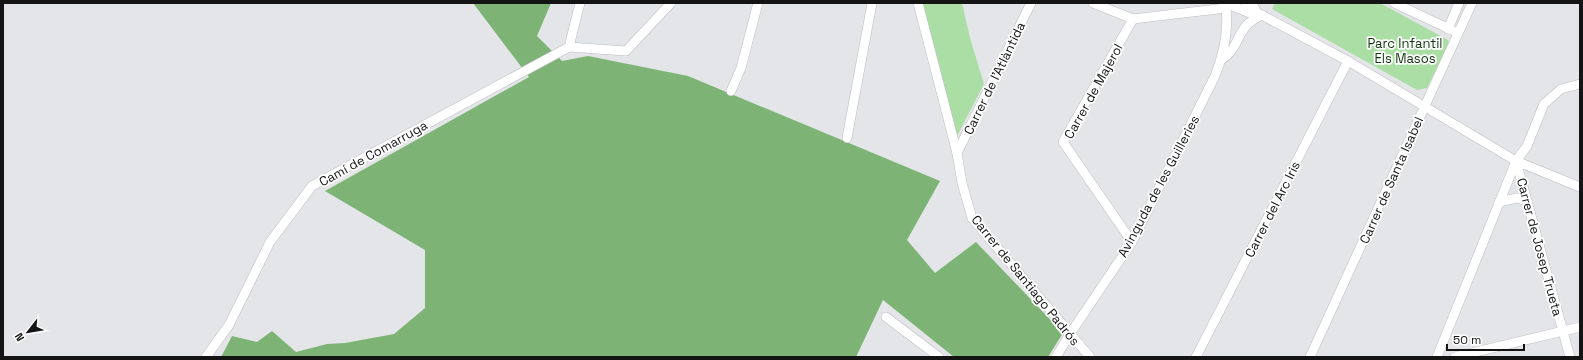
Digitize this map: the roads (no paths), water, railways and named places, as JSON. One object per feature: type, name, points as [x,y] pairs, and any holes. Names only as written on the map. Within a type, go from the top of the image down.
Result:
[{"type":"street","points":[[580,3],[569,47],[626,51],[671,3]]},
{"type":"street","points":[[731,91],[741,68],[758,3]]},
{"type":"street","points":[[846,138],[872,3]]},
{"type":"street","name":"Carrer de Santiago Padrós","points":[[918,3],[972,218],[1090,357]]},
{"type":"street","name":"Carrer de l'Atlàntida","points":[[956,153],[1031,3]]},
{"type":"street","points":[[1093,3],[1134,18],[1225,5],[1250,13],[1259,14],[1348,61],[1516,160],[1580,187]]},
{"type":"street","points":[[1246,3],[1254,7],[1259,14]]},
{"type":"street","points":[[1221,60],[1229,55],[1245,27],[1259,14],[1260,3]]},
{"type":"street","points":[[1394,3],[1458,34]]},
{"type":"street","points":[[1448,29],[1459,3]]},
{"type":"street","name":"Carrer de Santa Isabel","points":[[1310,357],[1472,3]]},
{"type":"street","name":"Avinguda de les Guilleries","points":[[1056,357],[1132,242],[1215,76],[1226,40],[1225,5]]},
{"type":"street","name":"Carrer de Majerol","points":[[1132,242],[1063,142],[1134,18]]},
{"type":"street","name":"Camí de Comarruga","points":[[206,357],[229,325],[270,242],[312,186],[569,47]]},
{"type":"street","name":"Carrer del Arc Iris","points":[[1196,357],[1348,61]]},
{"type":"street","points":[[1437,357],[1516,160],[1527,146],[1544,104],[1561,89],[1580,84]]},
{"type":"street","name":"Carrer de Josep Trueta","points":[[1516,160],[1570,357]]},
{"type":"street","points":[[1499,202],[1517,198],[1527,202]]},
{"type":"street","points":[[886,316],[939,357]]},
{"type":"street","points":[[1455,357],[1580,327]]},
{"type":"park label","name":"Parc Infantil Els Masos","points":[[1405,50]]}]
